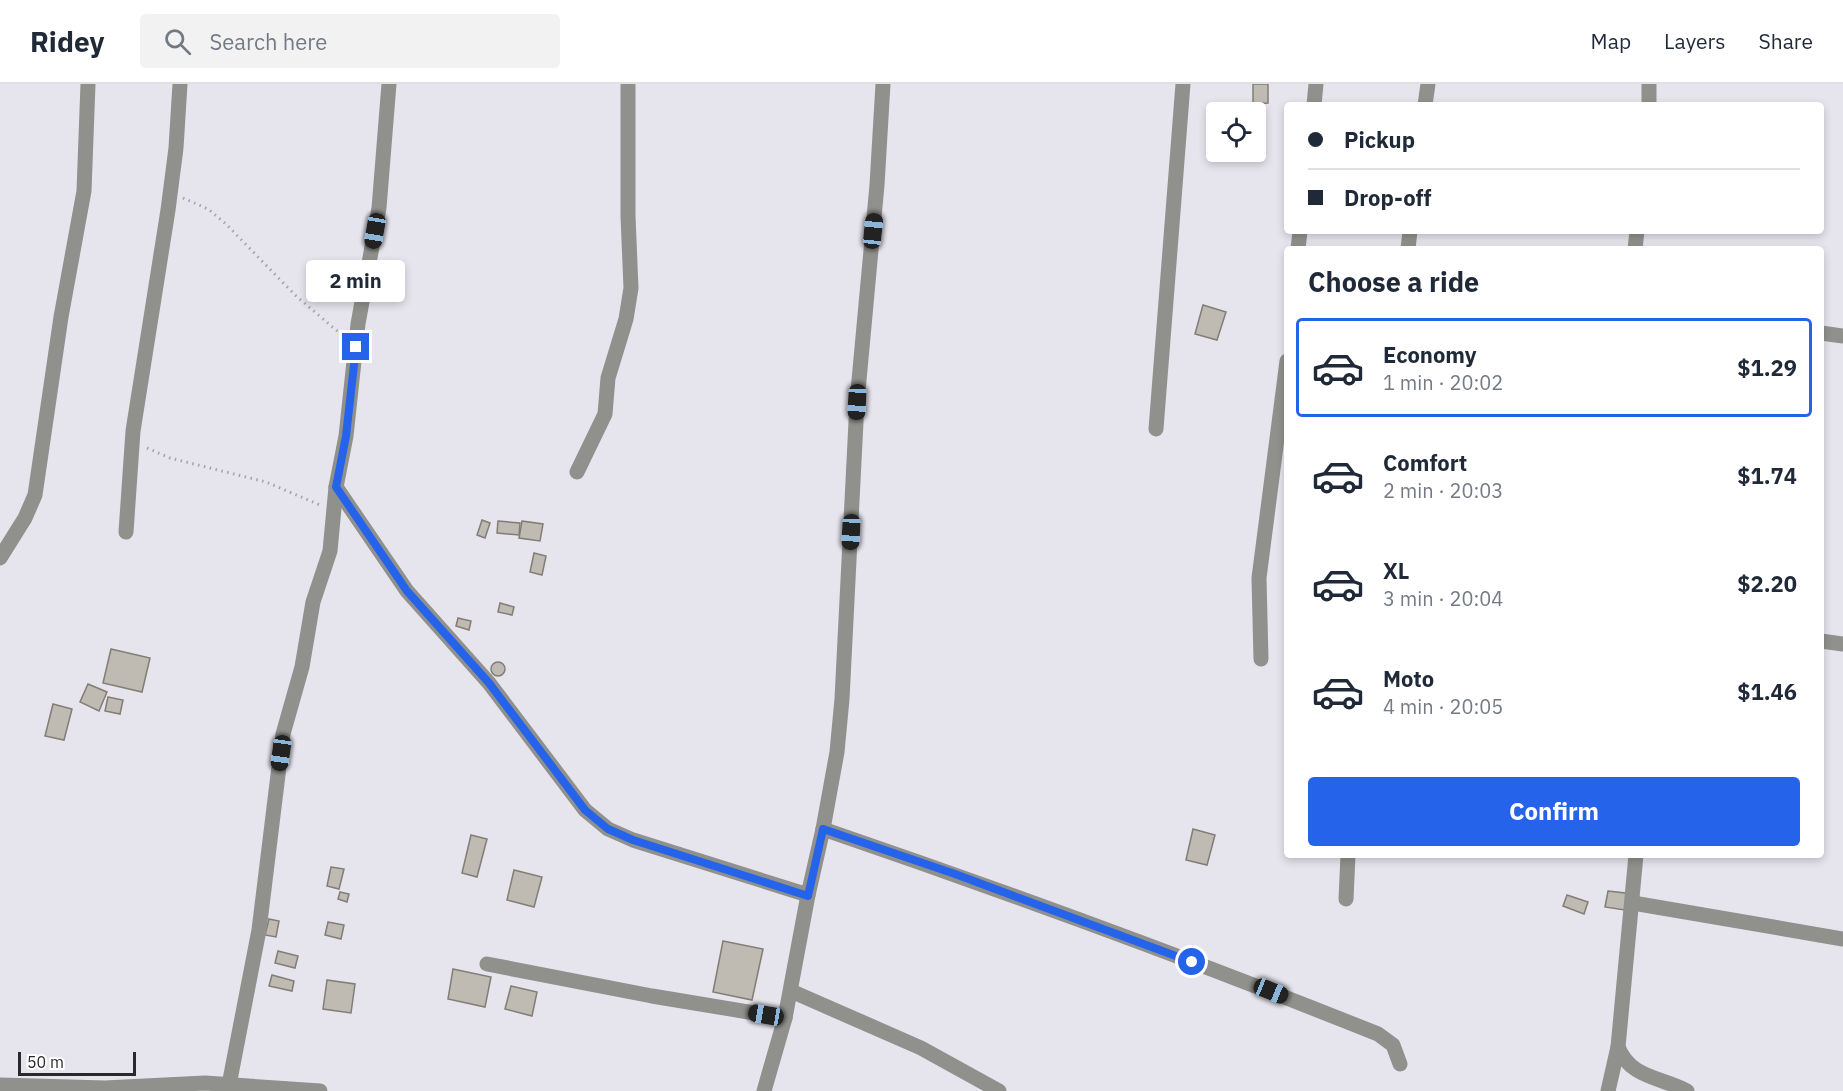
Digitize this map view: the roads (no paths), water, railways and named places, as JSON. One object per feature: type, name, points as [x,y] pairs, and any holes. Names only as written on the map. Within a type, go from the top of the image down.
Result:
[{"type":"street","points":[[0,558],[25,518],[35,495],[61,317],[84,191],[88,84]]},
{"type":"street","points":[[126,532],[132,440],[170,194],[176,148],[180,84]]},
{"type":"street","points":[[229,1085],[259,930],[283,734],[302,667],[313,602],[330,551],[336,487],[346,436],[356,347],[379,208],[389,84]]},
{"type":"street","points":[[577,472],[604,414],[608,378],[626,318],[631,288],[628,216],[628,84]]},
{"type":"street","points":[[764,1091],[785,1018],[837,753],[842,699],[857,402],[877,185],[883,84]]},
{"type":"street","points":[[1156,429],[1183,84]]},
{"type":"street","points":[[1314,102],[1316,84]]},
{"type":"street","points":[[1425,102],[1428,84]]},
{"type":"street","points":[[1649,84],[1649,102]]},
{"type":"street","points":[[1824,333],[1843,336]]},
{"type":"street","points":[[1261,659],[1259,578],[1284,384]]},
{"type":"street","points":[[336,487],[407,591],[489,683],[585,810],[608,829],[633,840],[808,896]]},
{"type":"street","points":[[1824,641],[1843,644]]},
{"type":"street","points":[[823,829],[1113,932],[1378,1034],[1393,1045],[1400,1064]]},
{"type":"street","points":[[1346,899],[1348,858]]},
{"type":"street","points":[[1608,1091],[1618,1047],[1636,858]]},
{"type":"street","points":[[1633,903],[1843,939]]},
{"type":"street","points":[[487,964],[652,996],[785,1018]]},
{"type":"street","points":[[790,991],[921,1048],[999,1091]]},
{"type":"street","points":[[1618,1047],[1622,1058],[1638,1072],[1670,1082],[1688,1091]]},
{"type":"street","points":[[0,1085],[39,1089],[205,1083],[320,1091]]}]
